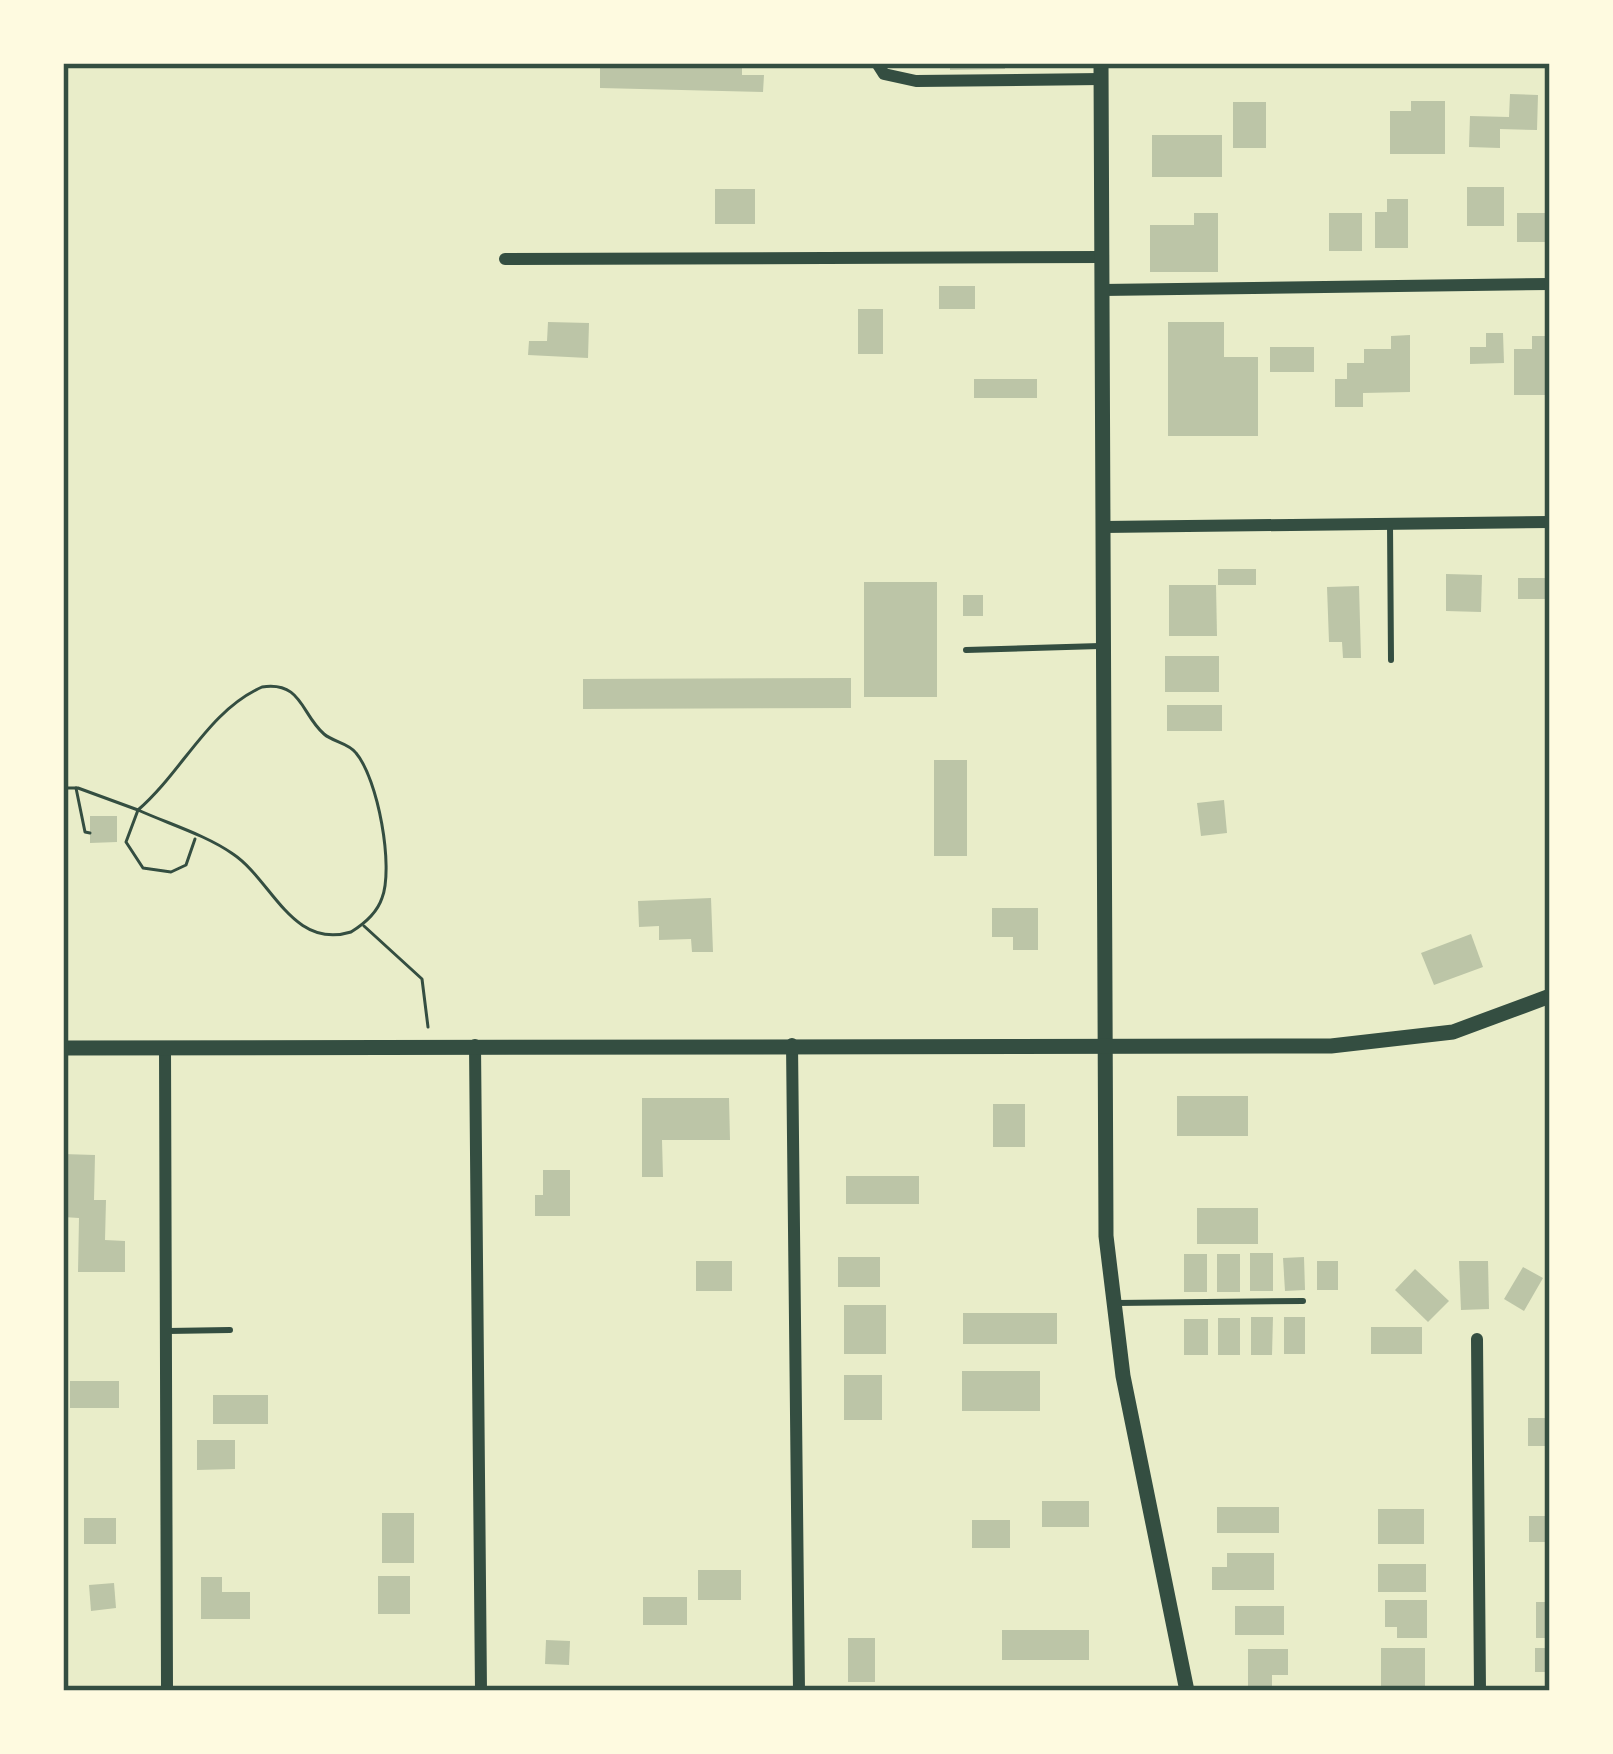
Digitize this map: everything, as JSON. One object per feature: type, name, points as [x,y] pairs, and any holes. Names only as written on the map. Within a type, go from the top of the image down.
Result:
[{"type":"street","points":[[877,63],[884,74],[916,81],[1101,71],[1103,1047],[1112,1304],[1187,1691]]},
{"type":"street","points":[[505,259],[1102,257]]},
{"type":"street","points":[[1102,290],[1550,284]]},
{"type":"street","points":[[1103,527],[1550,522]]},
{"type":"street","points":[[63,1048],[1378,1044],[1453,1032],[1550,996]]},
{"type":"street","points":[[793,1044],[799,1691]]},
{"type":"street","points":[[475,1045],[481,1691]]},
{"type":"street","points":[[165,1047],[167,1691]]},
{"type":"street","points":[[1477,1339],[1480,1691]]},
{"type":"lane","points":[[1390,524],[1391,660]]},
{"type":"lane","points":[[966,650],[1103,646]]},
{"type":"lane","points":[[1112,1304],[1303,1301]]},
{"type":"lane","points":[[164,1331],[230,1330]]},
{"type":"path","points":[[63,788],[76,788],[138,810],[195,836],[232,853],[283,908],[314,932],[342,935],[362,925],[384,895],[381,818],[356,753],[322,733],[302,700],[286,688],[262,688],[220,715],[181,770],[138,810],[126,842],[143,868],[171,872],[186,866],[195,836]]},
{"type":"path","points":[[76,788],[86,832],[90,832]]},
{"type":"path","points":[[362,925],[422,979],[429,1045]]},
{"type":"building","points":[[600,63],[742,63],[742,75],[764,75],[763,92],[600,88]]},
{"type":"building","points":[[950,63],[1005,63],[1005,69],[950,70]]},
{"type":"building","points":[[1510,94],[1538,95],[1537,130],[1500,129],[1500,148],[1469,147],[1470,116],[1509,117]]},
{"type":"building","points":[[1411,101],[1445,101],[1445,154],[1390,154],[1390,111],[1411,111]]},
{"type":"building","points":[[1233,102],[1266,102],[1266,148],[1233,148]]},
{"type":"building","points":[[1152,135],[1222,135],[1222,177],[1152,177]]},
{"type":"building","points":[[1467,187],[1504,187],[1504,226],[1467,226]]},
{"type":"building","points":[[715,189],[755,189],[755,224],[715,224]]},
{"type":"building","points":[[1387,199],[1408,199],[1408,248],[1375,248],[1375,212],[1387,212]]},
{"type":"building","points":[[1194,213],[1218,213],[1218,272],[1150,272],[1150,225],[1194,225]]},
{"type":"building","points":[[1329,213],[1362,213],[1362,251],[1329,251]]},
{"type":"building","points":[[1517,213],[1550,213],[1550,242],[1517,242]]},
{"type":"building","points":[[939,286],[975,286],[975,309],[939,309]]},
{"type":"building","points":[[858,309],[883,309],[883,354],[858,354]]},
{"type":"building","points":[[548,322],[589,323],[588,358],[528,355],[529,341],[547,341]]},
{"type":"building","points":[[1168,322],[1224,322],[1224,357],[1258,357],[1258,436],[1168,436]]},
{"type":"building","points":[[1486,333],[1503,333],[1504,363],[1470,364],[1470,347],[1486,347]]},
{"type":"building","points":[[1410,335],[1410,392],[1363,393],[1363,407],[1335,407],[1335,379],[1347,379],[1347,363],[1364,363],[1364,349],[1391,349],[1391,336]]},
{"type":"building","points":[[1532,336],[1549,336],[1549,395],[1514,395],[1514,349],[1532,349]]},
{"type":"building","points":[[1270,347],[1314,347],[1314,372],[1270,372]]},
{"type":"building","points":[[974,379],[1037,379],[1037,398],[974,398]]},
{"type":"building","points":[[1218,569],[1256,569],[1256,585],[1218,585]]},
{"type":"building","points":[[1446,574],[1482,575],[1481,612],[1446,611]]},
{"type":"building","points":[[1518,578],[1550,578],[1550,599],[1518,599]]},
{"type":"building","points":[[864,582],[937,582],[937,697],[864,697]]},
{"type":"building","points":[[1169,585],[1216,585],[1217,636],[1169,636]]},
{"type":"building","points":[[1359,586],[1361,658],[1343,658],[1342,642],[1329,642],[1327,587]]},
{"type":"building","points":[[963,595],[983,595],[983,616],[963,616]]},
{"type":"building","points":[[1165,656],[1219,656],[1219,692],[1165,692]]},
{"type":"building","points":[[851,678],[851,708],[583,709],[583,679]]},
{"type":"building","points":[[1167,705],[1222,705],[1222,731],[1167,731]]},
{"type":"building","points":[[934,760],[967,760],[967,856],[934,856]]},
{"type":"building","points":[[1224,800],[1227,833],[1201,836],[1197,803]]},
{"type":"building","points":[[90,816],[117,816],[117,842],[90,843]]},
{"type":"building","points":[[711,898],[713,952],[692,952],[691,939],[659,940],[659,926],[639,927],[638,901]]},
{"type":"building","points":[[992,908],[1038,908],[1038,950],[1013,950],[1013,937],[992,937]]},
{"type":"building","points":[[1471,934],[1483,967],[1434,985],[1421,953]]},
{"type":"building","points":[[1177,1096],[1248,1096],[1248,1136],[1177,1136]]},
{"type":"building","points":[[642,1098],[729,1098],[730,1140],[662,1140],[663,1177],[642,1177]]},
{"type":"building","points":[[993,1104],[1025,1104],[1025,1147],[993,1147]]},
{"type":"building","points":[[63,1154],[95,1155],[94,1200],[106,1200],[105,1240],[125,1241],[125,1272],[78,1272],[79,1218],[63,1217]]},
{"type":"building","points":[[543,1170],[570,1170],[570,1216],[535,1216],[535,1195],[543,1195]]},
{"type":"building","points":[[846,1176],[919,1176],[919,1204],[846,1204]]},
{"type":"building","points":[[1197,1208],[1258,1208],[1258,1244],[1197,1244]]},
{"type":"building","points":[[1250,1253],[1273,1253],[1273,1291],[1250,1291]]},
{"type":"building","points":[[1184,1254],[1207,1254],[1207,1292],[1184,1292]]},
{"type":"building","points":[[1217,1254],[1240,1254],[1240,1292],[1217,1292]]},
{"type":"building","points":[[838,1257],[880,1257],[880,1287],[838,1287]]},
{"type":"building","points":[[1304,1257],[1305,1290],[1285,1291],[1283,1258]]},
{"type":"building","points":[[696,1261],[732,1261],[732,1291],[696,1291]]},
{"type":"building","points":[[1317,1261],[1338,1261],[1338,1290],[1317,1290]]},
{"type":"building","points":[[1459,1261],[1488,1261],[1489,1309],[1461,1310]]},
{"type":"building","points":[[1523,1267],[1543,1278],[1524,1311],[1504,1299]]},
{"type":"building","points":[[1415,1269],[1449,1301],[1428,1322],[1395,1290]]},
{"type":"building","points":[[844,1305],[886,1305],[886,1354],[844,1354]]},
{"type":"building","points":[[963,1313],[1057,1313],[1057,1344],[963,1344]]},
{"type":"building","points":[[1251,1317],[1273,1317],[1272,1355],[1251,1355]]},
{"type":"building","points":[[1284,1317],[1305,1317],[1305,1354],[1284,1354]]},
{"type":"building","points":[[1218,1318],[1240,1318],[1240,1355],[1218,1355]]},
{"type":"building","points":[[1184,1319],[1208,1319],[1208,1355],[1184,1355]]},
{"type":"building","points":[[1371,1327],[1422,1327],[1422,1354],[1371,1354]]},
{"type":"building","points":[[962,1371],[1040,1371],[1040,1411],[962,1411]]},
{"type":"building","points":[[844,1375],[882,1375],[882,1420],[844,1420]]},
{"type":"building","points":[[70,1381],[119,1381],[119,1408],[70,1408]]},
{"type":"building","points":[[213,1395],[268,1395],[268,1424],[213,1424]]},
{"type":"building","points":[[1528,1418],[1550,1418],[1550,1446],[1528,1446]]},
{"type":"building","points":[[197,1440],[235,1440],[235,1469],[197,1470]]},
{"type":"building","points":[[1042,1501],[1089,1501],[1089,1527],[1042,1527]]},
{"type":"building","points":[[1217,1507],[1279,1507],[1279,1533],[1217,1533]]},
{"type":"building","points":[[1378,1509],[1424,1509],[1424,1544],[1378,1544]]},
{"type":"building","points":[[382,1513],[414,1513],[414,1563],[382,1563]]},
{"type":"building","points":[[1529,1516],[1550,1516],[1550,1542],[1529,1542]]},
{"type":"building","points":[[84,1518],[116,1518],[116,1544],[84,1544]]},
{"type":"building","points":[[972,1520],[1010,1520],[1010,1548],[972,1548]]},
{"type":"building","points":[[1227,1553],[1274,1553],[1274,1590],[1212,1590],[1212,1567],[1227,1567]]},
{"type":"building","points":[[1378,1564],[1426,1564],[1426,1592],[1378,1592]]},
{"type":"building","points":[[698,1570],[741,1570],[741,1600],[698,1600]]},
{"type":"building","points":[[378,1576],[410,1576],[410,1614],[378,1614]]},
{"type":"building","points":[[201,1577],[222,1577],[222,1592],[250,1592],[250,1619],[201,1619]]},
{"type":"building","points":[[114,1583],[116,1608],[91,1611],[89,1585]]},
{"type":"building","points":[[643,1597],[687,1597],[687,1625],[643,1625]]},
{"type":"building","points":[[1385,1600],[1427,1600],[1427,1638],[1397,1638],[1397,1627],[1385,1627]]},
{"type":"building","points":[[1536,1602],[1550,1602],[1550,1638],[1536,1638]]},
{"type":"building","points":[[1235,1606],[1284,1606],[1284,1635],[1235,1635]]},
{"type":"building","points":[[1002,1630],[1089,1630],[1089,1660],[1002,1660]]},
{"type":"building","points":[[848,1638],[875,1638],[875,1682],[848,1682]]},
{"type":"building","points":[[546,1640],[570,1641],[569,1665],[545,1664]]},
{"type":"building","points":[[1381,1648],[1425,1648],[1425,1687],[1381,1687]]},
{"type":"building","points":[[1535,1648],[1550,1648],[1550,1672],[1535,1672]]},
{"type":"building","points":[[1248,1649],[1288,1649],[1288,1675],[1272,1675],[1272,1688],[1248,1688]]}]
